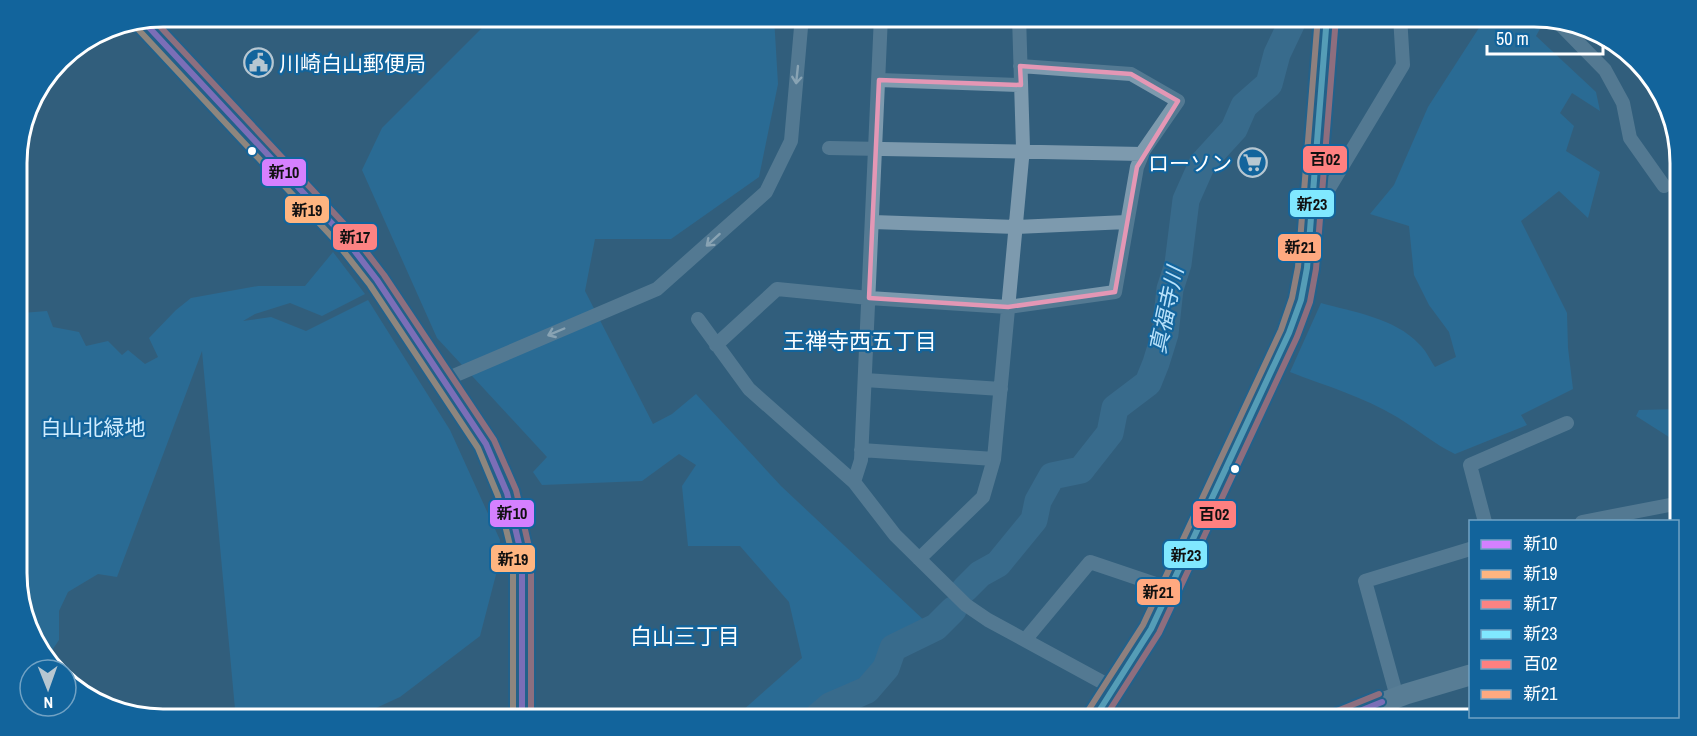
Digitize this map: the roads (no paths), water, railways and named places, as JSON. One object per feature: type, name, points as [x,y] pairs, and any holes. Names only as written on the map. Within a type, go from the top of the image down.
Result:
[{"type":"main road","points":[[1389,706],[1469,675]]},
{"type":"street","points":[[444,380],[657,289],[766,192],[791,141],[801,27]]},
{"type":"street","points":[[854,482],[861,460],[881,27]]},
{"type":"street","points":[[919,560],[983,497],[994,459],[1022,152],[1019,27]]},
{"type":"street","points":[[1100,709],[1151,630],[1298,310],[1307,268],[1326,27]]},
{"type":"street","points":[[1313,191],[1328,190],[1403,65],[1401,27]]},
{"type":"street","points":[[149,28],[340,232],[377,280],[486,444],[507,493],[522,557],[522,709]]},
{"type":"street","points":[[1567,32],[1605,70],[1623,103],[1630,138],[1664,186]]},
{"type":"street","points":[[716,345],[777,289],[869,298],[1008,307],[1115,292],[1137,167],[1142,154],[1178,101],[1131,74],[1020,66]]},
{"type":"street","points":[[879,80],[1021,85]]},
{"type":"street","points":[[830,148],[1142,154]]},
{"type":"street","points":[[873,222],[1016,227],[1127,222]]},
{"type":"street","points":[[698,319],[749,389],[854,482],[895,535],[966,605],[1113,688]]},
{"type":"street","points":[[865,380],[1001,389]]},
{"type":"street","points":[[1484,520],[1470,465],[1566,423]]},
{"type":"street","points":[[861,450],[994,459]]},
{"type":"street","points":[[1592,520],[1670,505]]},
{"type":"street","points":[[1389,706],[1365,581],[1469,549]]},
{"type":"street","points":[[1025,640],[1089,562],[1170,589]]},
{"type":"waterway","name":"真福寺川","points":[[965,589],[980,574],[998,564],[1034,520],[1038,501],[1052,476],[1081,470],[1110,433],[1115,408],[1148,383],[1165,334],[1170,289],[1178,264],[1186,200],[1202,164],[1234,129],[1244,106],[1269,84],[1277,54],[1290,27]]},
{"type":"waterway","name":"真福寺川","points":[[827,709],[867,690],[886,668],[893,648],[936,627],[953,610]]},
{"type":"place","name":"川崎白山郵便局","points":[[258,63]]},
{"type":"place","name":"ローソン","points":[[1253,163]]},
{"type":"district","name":"王禅寺西五丁目","points":[[860,341]]},
{"type":"district","name":"白山三丁目","points":[[685,636]]},
{"type":"park label","name":"白山北緑地","points":[[93,427]]}]
